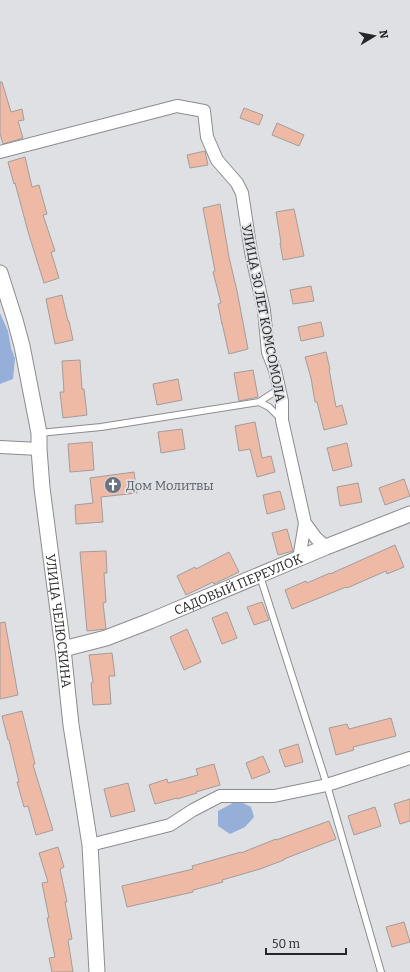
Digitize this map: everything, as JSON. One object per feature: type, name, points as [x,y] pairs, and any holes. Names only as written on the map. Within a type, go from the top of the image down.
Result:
[{"type":"street","name":"УЛИЦА 30 ЛЕТ КОМСОМОЛА","points":[[0,152],[178,106],[204,111],[207,137],[217,160],[242,192],[251,252],[264,310],[268,352],[275,370],[282,401],[282,420],[305,524],[299,559]]},
{"type":"street","name":"УЛИЦА ЧЕЛЮСКИНА","points":[[0,274],[22,346],[39,432],[42,488],[63,649],[70,725],[90,845],[97,972]]},
{"type":"street","points":[[0,447],[39,449]]},
{"type":"street","name":"САДОВЫЙ ПЕРЕУЛОК","points":[[63,649],[106,638],[150,621],[326,547],[410,514]]},
{"type":"street","name":"УЛИЦА 30 ЛЕТ КОМСОМОЛА","points":[[305,524],[316,538],[326,547]]},
{"type":"street","points":[[90,845],[170,825],[193,810],[220,796],[274,796],[327,785],[410,758]]},
{"type":"lane","points":[[39,432],[101,427],[259,402],[279,389]]},
{"type":"lane","points":[[259,402],[269,407],[282,420]]},
{"type":"lane","points":[[260,575],[327,785],[381,972]]},
{"type":"water","points":[[0,313],[8,331],[11,348],[15,358],[13,379],[0,384]]},
{"type":"water","points":[[233,803],[243,803],[251,807],[254,817],[245,827],[230,834],[218,826],[218,811]]},
{"type":"building","points":[[0,82],[2,82],[11,112],[22,109],[24,120],[18,121],[23,138],[3,144],[0,134]]},
{"type":"building","points":[[244,108],[263,115],[259,125],[240,118]]},
{"type":"building","points":[[277,123],[304,135],[299,146],[272,135]]},
{"type":"building","points":[[205,151],[208,165],[190,168],[187,155]]},
{"type":"building","points":[[25,157],[32,187],[39,185],[47,214],[43,215],[55,251],[51,252],[59,278],[44,283],[8,162]]},
{"type":"building","points":[[220,204],[229,257],[248,349],[229,354],[218,304],[221,303],[213,272],[215,271],[203,208]]},
{"type":"building","points":[[294,209],[304,256],[283,260],[276,212]]},
{"type":"building","points":[[311,286],[314,301],[293,304],[290,290]]},
{"type":"building","points":[[62,295],[73,340],[55,344],[46,299]]},
{"type":"building","points":[[321,322],[324,336],[301,341],[298,327]]},
{"type":"building","points":[[326,352],[336,407],[342,405],[347,424],[324,430],[317,402],[315,402],[311,378],[305,357]]},
{"type":"building","points":[[80,360],[82,389],[84,389],[87,415],[63,418],[60,392],[64,392],[62,361]]},
{"type":"building","points":[[253,370],[258,397],[239,401],[234,373]]},
{"type":"building","points":[[178,379],[182,400],[157,405],[153,384]]},
{"type":"building","points":[[255,422],[262,458],[271,456],[275,472],[257,477],[250,449],[239,451],[235,426]]},
{"type":"building","points":[[182,429],[185,449],[161,453],[158,432]]},
{"type":"building","points":[[92,442],[94,470],[70,472],[68,444]]},
{"type":"building","points":[[347,443],[352,466],[333,471],[327,448]]},
{"type":"building","name":"Дом Молитвы","points":[[134,472],[137,493],[101,497],[103,522],[76,524],[75,505],[93,503],[90,478]]},
{"type":"building","points":[[404,479],[410,496],[385,505],[379,488]]},
{"type":"building","points":[[358,483],[362,502],[340,506],[337,487]]},
{"type":"building","points":[[280,491],[285,509],[267,514],[263,495]]},
{"type":"building","points":[[287,529],[293,551],[278,555],[272,533]]},
{"type":"building","points":[[395,545],[404,567],[387,574],[386,571],[292,609],[285,590],[306,581],[307,583],[330,574]]},
{"type":"building","points":[[106,551],[107,573],[104,573],[106,602],[103,603],[106,629],[87,631],[80,552]]},
{"type":"building","points":[[229,552],[239,572],[186,595],[177,576],[195,567],[196,569]]},
{"type":"building","points":[[262,602],[269,620],[254,625],[247,607]]},
{"type":"building","points":[[227,612],[237,638],[222,644],[212,618]]},
{"type":"building","points":[[5,622],[18,695],[0,699],[0,623]]},
{"type":"building","points":[[187,629],[201,662],[184,670],[170,637]]},
{"type":"building","points":[[112,653],[115,676],[109,676],[111,704],[93,705],[91,683],[93,682],[89,655]]},
{"type":"building","points":[[22,711],[35,764],[33,765],[53,830],[36,835],[28,806],[24,807],[2,716]]},
{"type":"building","points":[[391,718],[396,736],[353,747],[354,750],[336,755],[329,728],[347,724],[349,729]]},
{"type":"building","points":[[298,744],[303,762],[285,767],[279,750]]},
{"type":"building","points":[[263,756],[270,772],[252,779],[246,763]]},
{"type":"building","points":[[214,764],[220,785],[177,799],[155,804],[149,785],[167,779],[168,783],[198,775],[196,769]]},
{"type":"building","points":[[128,783],[135,811],[111,817],[104,789]]},
{"type":"building","points":[[410,799],[410,821],[400,824],[394,804]]},
{"type":"building","points":[[375,807],[381,826],[354,835],[348,816]]},
{"type":"building","points":[[329,821],[336,839],[260,869],[222,880],[223,882],[193,890],[193,892],[127,907],[122,886],[193,869],[192,866],[241,853]]},
{"type":"building","points":[[58,847],[64,867],[60,869],[67,902],[65,902],[72,939],[68,940],[73,972],[52,972],[49,958],[55,957],[42,883],[48,882],[39,853]]},
{"type":"building","points":[[404,922],[410,942],[392,947],[386,927]]},
{"type":"place","name":"Дом Молитвы","points":[[113,485]]}]
